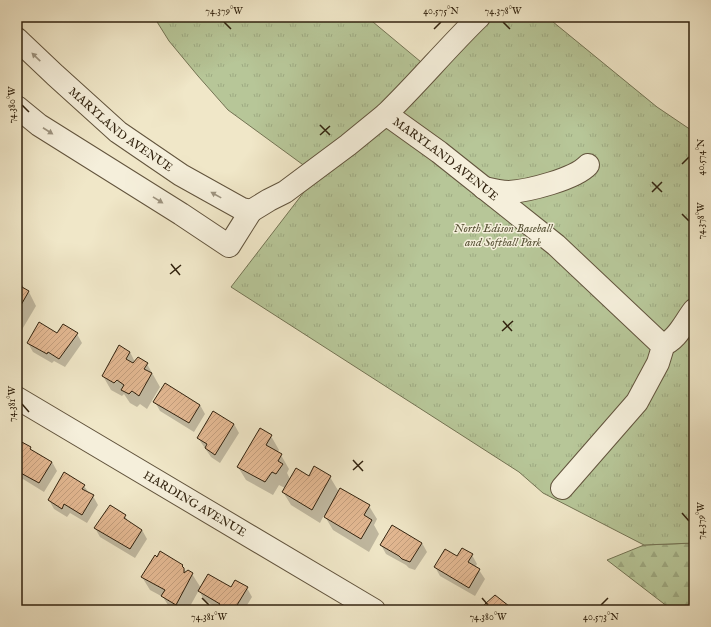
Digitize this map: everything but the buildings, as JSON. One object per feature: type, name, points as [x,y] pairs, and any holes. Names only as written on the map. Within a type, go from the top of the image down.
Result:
[{"type":"street","points":[[386,114],[479,17]]},
{"type":"street","name":"MARYLAND AVENUE","points":[[17,39],[124,137],[180,175],[242,209],[251,211],[285,192],[348,145],[386,114],[484,188],[556,245],[662,345]]},
{"type":"street","points":[[17,107],[39,125],[229,246],[251,211]]},
{"type":"street","points":[[484,188],[508,192],[525,190],[571,177],[588,166]]},
{"type":"street","points":[[562,488],[637,402],[658,363],[662,345],[667,344],[675,336],[694,310]]},
{"type":"street","name":"HARDING AVENUE","points":[[17,398],[374,610]]},
{"type":"green space","name":"North Edison Baseball and Softball Park","points":[[154,17],[367,17],[421,62],[475,17],[547,17],[657,107],[694,132],[694,543],[644,545],[543,493],[519,472],[231,287],[317,175],[228,110],[169,41]]},
{"type":"green space","points":[[694,543],[694,610],[672,610],[607,560],[644,545]]}]
